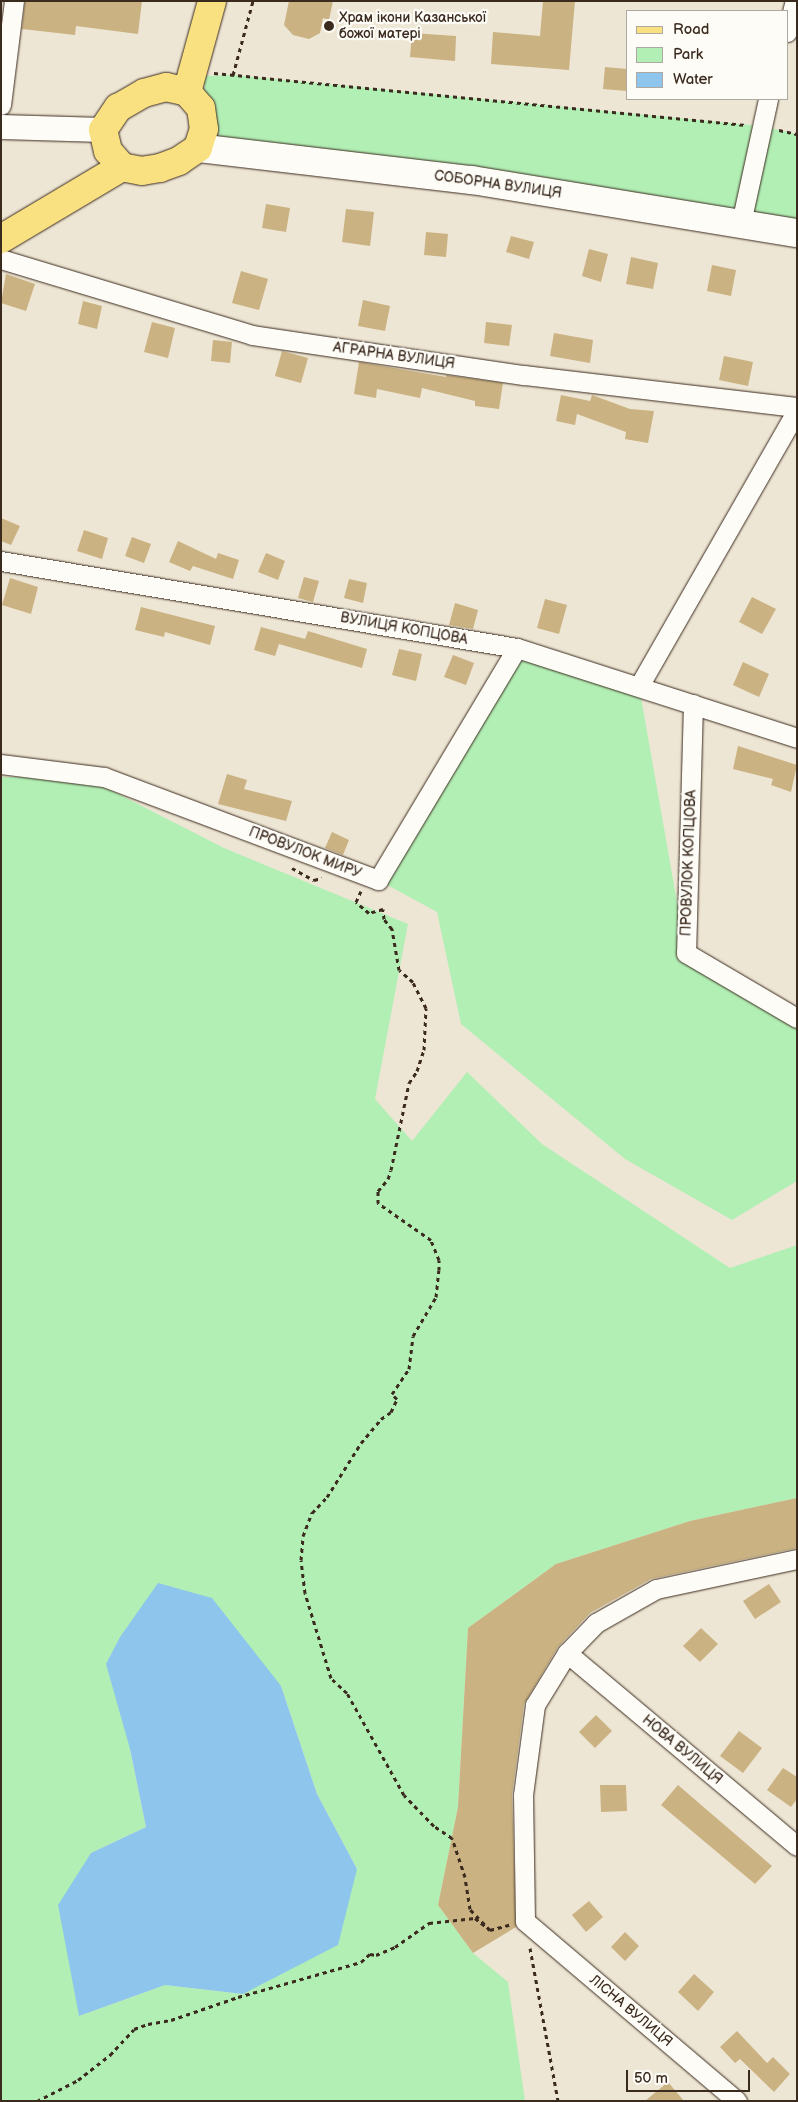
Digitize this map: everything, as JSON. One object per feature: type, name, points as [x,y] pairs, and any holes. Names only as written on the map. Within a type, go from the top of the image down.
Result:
[{"type":"main road","points":[[190,81],[144,93],[118,108],[104,130],[108,152],[122,167],[142,171],[160,168],[179,161],[198,148],[204,129],[201,108],[190,81],[212,1]]},
{"type":"main road","name":"СОБОРНА ВУЛИЦЯ","points":[[198,148],[472,180],[797,233]]},
{"type":"main road","points":[[1,240],[122,167]]},
{"type":"street","points":[[1,105],[14,1]]},
{"type":"street","points":[[788,28],[795,1]]},
{"type":"street","points":[[742,223],[768,100]]},
{"type":"street","points":[[1,127],[104,130]]},
{"type":"street","name":"АГРАРНА ВУЛИЦЯ","points":[[1,259],[252,335],[524,375],[797,408]]},
{"type":"street","points":[[639,686],[797,408]]},
{"type":"street","name":"ВУЛИЦЯ КОПЦОВА","points":[[1,561],[517,648],[797,738]]},
{"type":"street","name":"ПРОВУЛОК МИРУ","points":[[1,764],[104,777],[378,880],[517,648]]},
{"type":"street","name":"ПРОВУЛОК КОПЦОВА","points":[[693,704],[686,953],[797,1018]]},
{"type":"street","points":[[525,1921],[523,1795],[535,1705],[567,1653],[596,1623],[656,1589],[797,1559]]},
{"type":"street","name":"НОВА ВУЛИЦЯ","points":[[567,1653],[797,1846]]},
{"type":"street","name":"ЛІСНА ВУЛИЦЯ","points":[[525,1921],[737,2101]]},
{"type":"path","points":[[233,76],[253,1]]},
{"type":"path","points":[[190,81],[233,76],[761,126]]},
{"type":"path","points":[[284,863],[314,880],[330,876]]},
{"type":"path","points":[[37,2101],[78,2080],[110,2055],[134,2029],[148,2024],[171,2020],[238,1996],[360,1962],[370,1954],[376,1955],[395,1947],[429,1923],[474,1918],[490,1930],[470,1909],[466,1877],[452,1838],[434,1826],[404,1795],[347,1693],[331,1678],[305,1592],[302,1552],[312,1513],[328,1497],[366,1437],[381,1419],[391,1412],[397,1399],[392,1394],[409,1369],[413,1336],[436,1297],[439,1270],[439,1260],[431,1240],[378,1203],[378,1191],[388,1179],[409,1083],[424,1050],[426,1008],[413,982],[399,970],[392,929],[384,919],[383,909],[369,913],[356,902],[362,889],[354,884]]},
{"type":"path","points":[[525,1921],[558,2101]]},
{"type":"green space","points":[[233,75],[761,126],[797,134],[797,233],[222,145],[205,101],[204,76]]},
{"type":"green space","points":[[517,648],[639,686],[686,953],[797,1018],[797,1181],[732,1220],[625,1159],[461,1024],[437,912],[378,880]]},
{"type":"green space","points":[[1,777],[85,777],[224,848],[408,924],[375,1099],[412,1141],[467,1072],[542,1144],[730,1268],[797,1245],[797,1498],[690,1521],[556,1564],[468,1628],[458,1807],[438,1905],[473,1953],[508,1982],[525,2101],[1,2101]],"holes":[[[281,1686],[317,1794],[357,1869],[243,1994],[165,1985],[79,2016],[91,1853],[146,1827],[130,1750]]]},
{"type":"water","points":[[158,1583],[212,1598],[281,1686],[317,1794],[357,1869],[338,1945],[243,1994],[165,1985],[79,2016],[58,1905],[91,1853],[146,1827],[130,1749],[106,1664],[120,1637]]},
{"type":"building","points":[[25,1],[142,1],[138,34],[76,26],[75,35],[22,29]]},
{"type":"building","points":[[289,1],[333,1],[329,20],[323,18],[320,33],[309,39],[293,35],[284,25]]},
{"type":"building","points":[[543,1],[575,1],[569,70],[491,64],[493,32],[540,36]]},
{"type":"building","points":[[412,33],[456,36],[455,61],[410,57]]},
{"type":"building","points":[[605,67],[626,69],[626,91],[603,89]]},
{"type":"building","points":[[266,204],[290,208],[286,232],[262,228]]},
{"type":"building","points":[[346,209],[374,212],[370,246],[342,242]]},
{"type":"building","points":[[426,232],[448,234],[446,257],[424,255]]},
{"type":"building","points":[[511,236],[534,242],[529,259],[506,252]]},
{"type":"building","points":[[589,249],[608,254],[601,282],[582,276]]},
{"type":"building","points":[[631,257],[658,263],[653,289],[626,284]]},
{"type":"building","points":[[712,265],[736,270],[731,296],[707,291]]},
{"type":"building","points":[[241,271],[268,279],[259,310],[232,303]]},
{"type":"building","points":[[6,274],[35,284],[26,311],[1,303]]},
{"type":"building","points":[[363,300],[390,306],[385,331],[358,326]]},
{"type":"building","points":[[83,301],[102,306],[97,329],[78,324]]},
{"type":"building","points":[[152,322],[175,328],[168,358],[144,352]]},
{"type":"building","points":[[486,322],[512,325],[509,346],[484,343]]},
{"type":"building","points":[[554,333],[593,340],[590,363],[550,356]]},
{"type":"building","points":[[213,340],[232,342],[230,363],[211,361]]},
{"type":"building","points":[[282,351],[308,358],[301,383],[275,376]]},
{"type":"building","points":[[724,356],[753,362],[748,386],[719,380]]},
{"type":"building","points":[[359,362],[446,377],[446,375],[503,383],[499,409],[475,406],[475,401],[422,388],[420,398],[377,389],[376,398],[354,394]]},
{"type":"building","points":[[561,395],[590,401],[592,395],[630,409],[654,411],[648,443],[625,439],[626,432],[577,414],[575,425],[556,421]]},
{"type":"building","points":[[1,518],[20,526],[11,545],[1,541]]},
{"type":"building","points":[[84,530],[108,538],[102,559],[77,551]]},
{"type":"building","points":[[132,537],[151,544],[144,563],[125,556]]},
{"type":"building","points":[[178,541],[216,559],[218,553],[239,560],[233,579],[193,566],[190,571],[169,562]]},
{"type":"building","points":[[266,553],[285,561],[278,580],[258,572]]},
{"type":"building","points":[[304,577],[319,581],[313,602],[298,598]]},
{"type":"building","points":[[10,578],[38,587],[31,614],[2,605]]},
{"type":"building","points":[[349,579],[367,583],[363,603],[344,598]]},
{"type":"building","points":[[752,597],[776,609],[762,634],[739,622]]},
{"type":"building","points":[[545,599],[567,605],[559,634],[537,628]]},
{"type":"building","points":[[455,603],[478,610],[473,629],[449,625]]},
{"type":"building","points":[[141,607],[215,626],[210,645],[165,632],[164,637],[135,630]]},
{"type":"building","points":[[261,627],[305,639],[308,631],[367,649],[362,668],[279,644],[275,656],[254,650]]},
{"type":"building","points":[[399,649],[422,654],[416,681],[392,675]]},
{"type":"building","points":[[453,655],[474,663],[466,685],[444,677]]},
{"type":"building","points":[[743,662],[769,674],[759,697],[733,685]]},
{"type":"building","points":[[738,746],[797,765],[791,792],[771,785],[773,779],[733,769]]},
{"type":"building","points":[[227,774],[247,780],[244,789],[292,801],[286,821],[218,804]]},
{"type":"building","points":[[332,832],[349,840],[343,855],[325,848]]},
{"type":"building","points":[[797,1498],[797,1548],[651,1579],[590,1613],[558,1647],[524,1704],[512,1795],[516,1927],[473,1953],[438,1905],[458,1807],[468,1628],[556,1564],[690,1521]]},
{"type":"building","points":[[769,1584],[781,1602],[755,1619],[743,1601]]},
{"type":"building","points":[[701,1628],[718,1644],[700,1662],[683,1646]]},
{"type":"building","points":[[596,1715],[612,1731],[595,1748],[579,1732]]},
{"type":"building","points":[[739,1731],[762,1748],[743,1773],[720,1756]]},
{"type":"building","points":[[783,1768],[797,1777],[797,1799],[791,1807],[767,1790]]},
{"type":"building","points":[[600,1785],[626,1785],[627,1811],[601,1812]]},
{"type":"building","points":[[678,1785],[772,1866],[755,1884],[661,1805]]},
{"type":"building","points":[[589,1901],[603,1917],[586,1932],[572,1915]]},
{"type":"building","points":[[625,1932],[639,1946],[625,1961],[611,1947]]},
{"type":"building","points":[[694,1974],[714,1992],[698,2011],[678,1992]]},
{"type":"building","points":[[737,2031],[767,2063],[773,2057],[790,2074],[774,2092],[740,2059],[735,2063],[720,2047]]},
{"type":"building","points":[[668,2082],[684,2101],[645,2101]]},
{"type":"place","name":"Храм ікони Казанської божої матері","points":[[329,26]]}]
